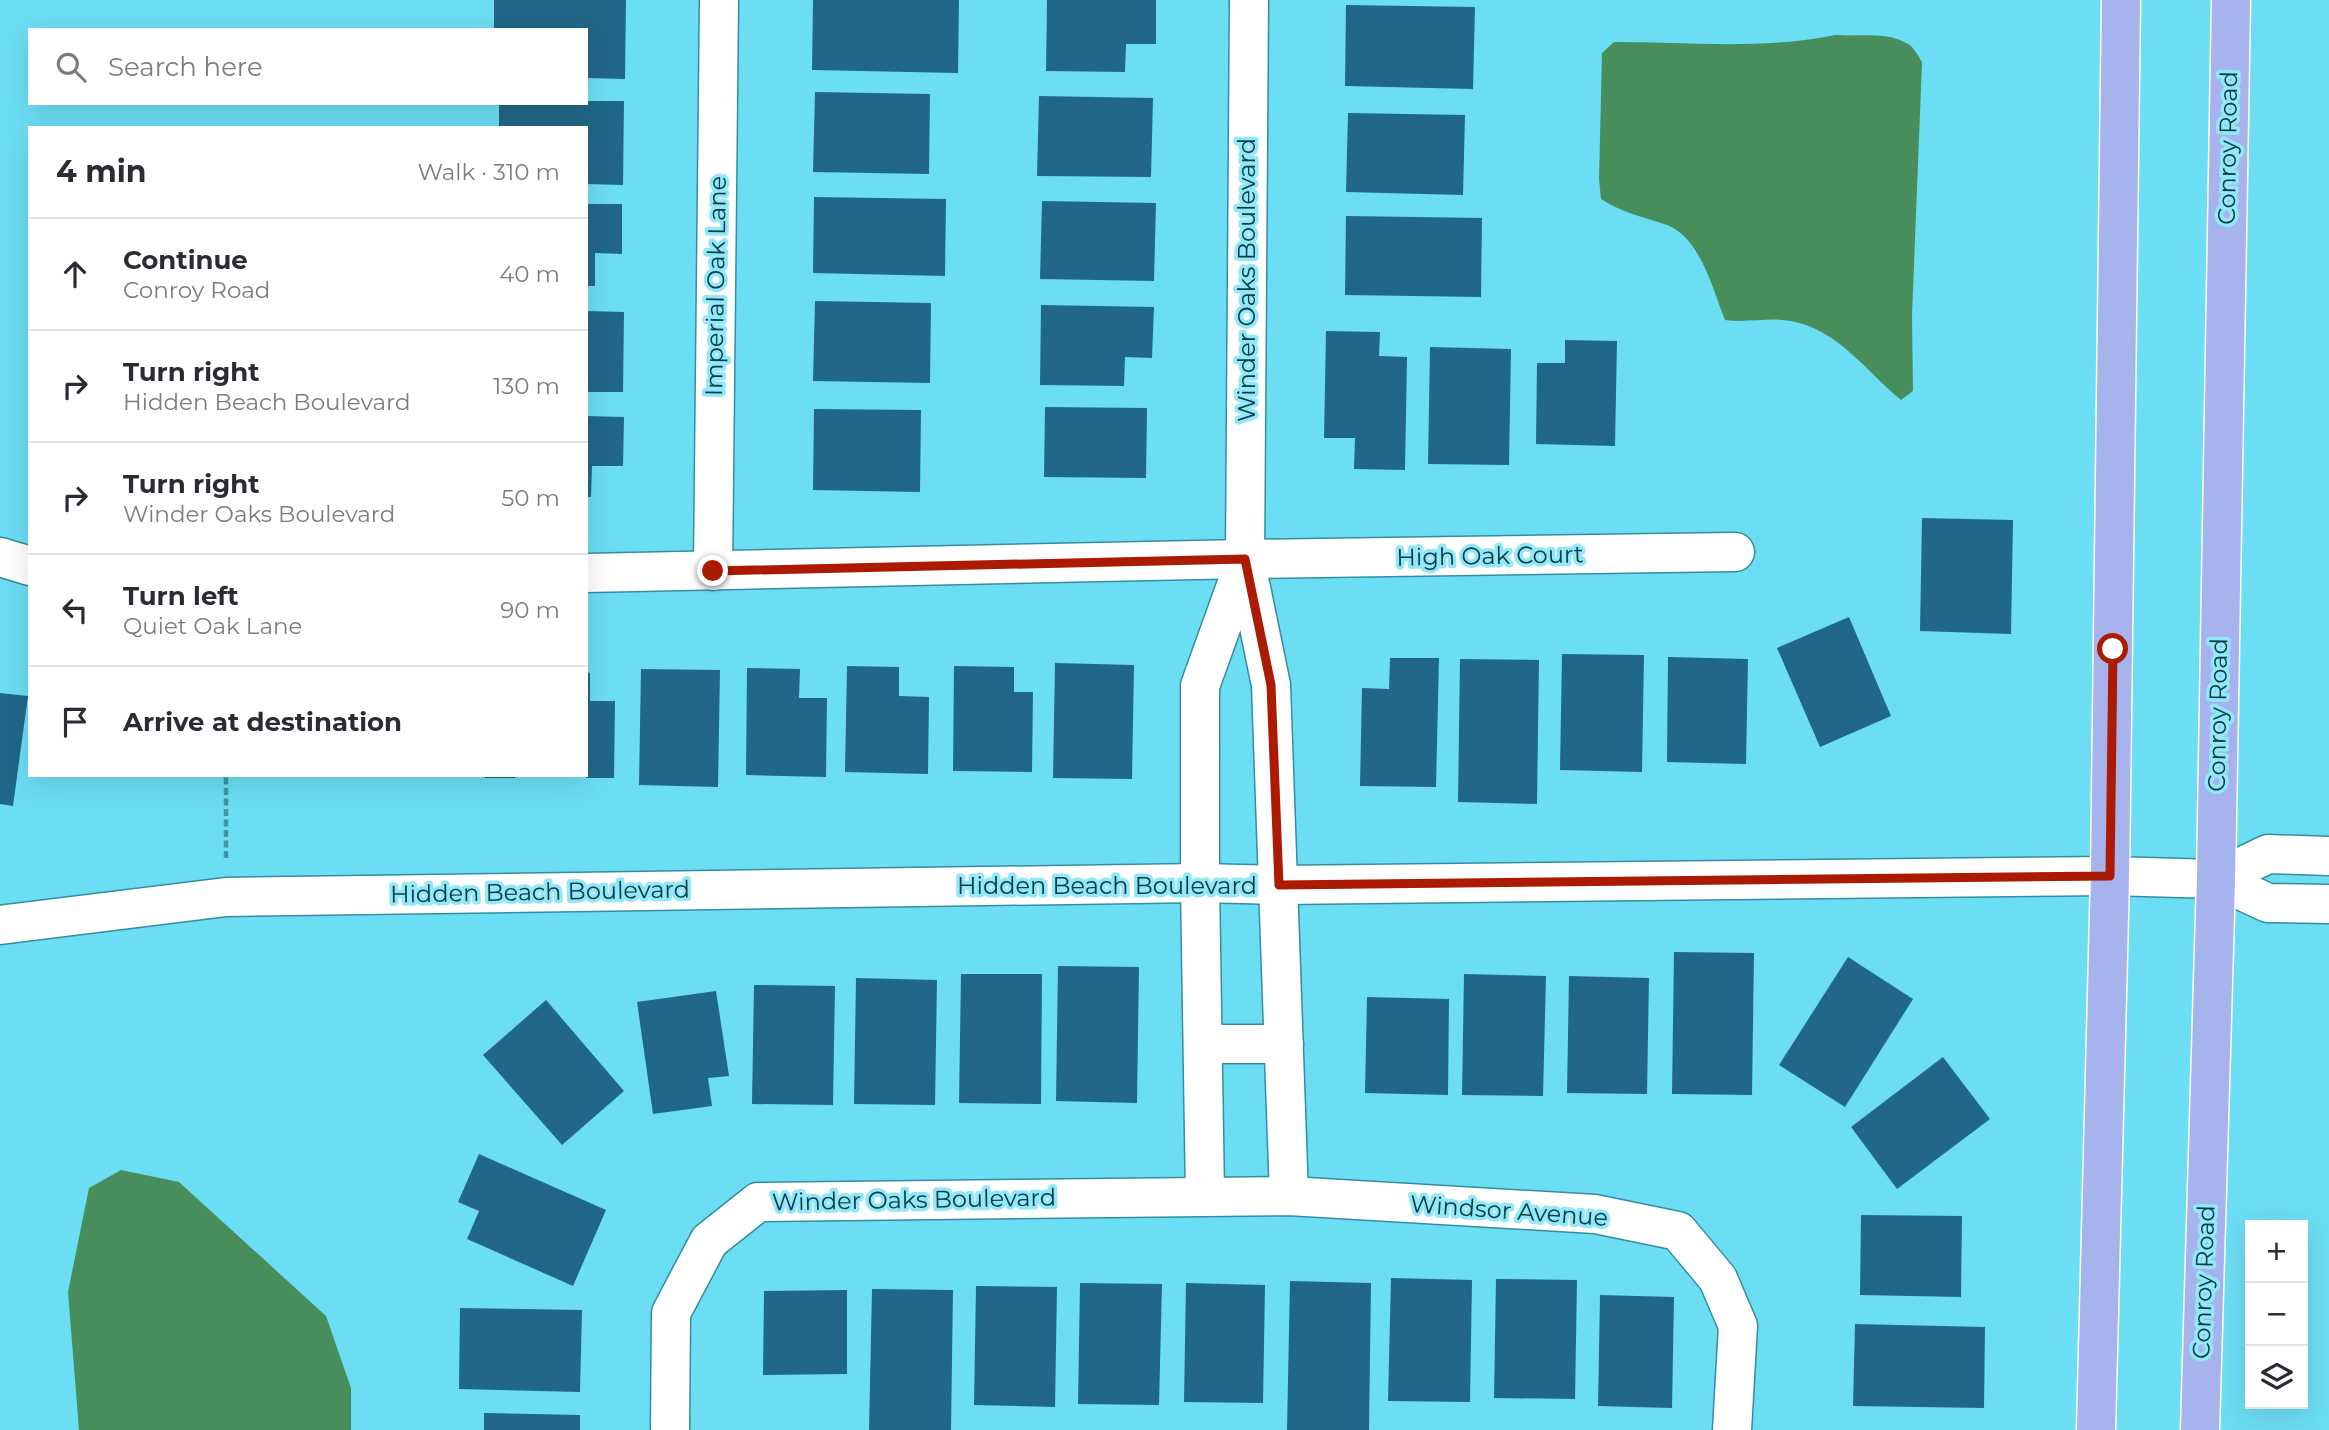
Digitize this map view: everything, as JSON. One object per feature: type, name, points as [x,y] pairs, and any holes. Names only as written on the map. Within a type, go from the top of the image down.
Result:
[{"type":"main road","points":[[2096,1430],[2110,876],[2121,0]]},
{"type":"main road","name":"Conroy Road","points":[[2200,1430],[2216,879],[2231,0]]},
{"type":"street","name":"Imperial Oak Lane","points":[[713,571],[719,0]]},
{"type":"street","name":"Winder Oaks Boulevard","points":[[670,1430],[671,1313],[709,1241],[758,1202],[1289,1196],[1271,685],[1245,559],[1249,0]]},
{"type":"street","name":"High Oak Court","points":[[588,573],[1735,552]]},
{"type":"street","points":[[0,557],[28,565]]},
{"type":"street","name":"Winder Oaks Boulevard","points":[[1205,1196],[1200,687],[1245,559]]},
{"type":"street","points":[[2216,879],[2268,854],[2329,856]]},
{"type":"street","name":"Hidden Beach Boulevard","points":[[0,925],[226,897],[1200,883],[1279,885],[2110,876],[2216,879]]},
{"type":"street","points":[[2216,879],[2268,903],[2329,904]]},
{"type":"street","points":[[1203,1044],[1284,1044]]},
{"type":"street","name":"Windsor Avenue","points":[[1289,1196],[1594,1214],[1678,1231],[1718,1279],[1738,1326],[1732,1430]]},
{"type":"path","points":[[226,777],[226,897]]},
{"type":"shaded area","points":[[1835,35],[1891,37],[1912,47],[1922,62],[1912,316],[1913,391],[1901,400],[1850,353],[1823,333],[1791,321],[1725,320],[1697,252],[1678,231],[1601,199],[1599,179],[1602,53],[1614,42],[1753,44]]},
{"type":"shaded area","points":[[121,1170],[179,1182],[326,1316],[351,1388],[351,1430],[79,1430],[68,1292],[89,1188]]},
{"type":"building","points":[[494,0],[626,0],[625,79],[588,78],[588,28],[494,28]]},
{"type":"building","points":[[813,0],[959,0],[958,73],[812,70]]},
{"type":"building","points":[[1047,0],[1156,0],[1156,44],[1126,44],[1125,72],[1046,71]]},
{"type":"building","points":[[1346,5],[1475,7],[1473,89],[1345,86]]},
{"type":"building","points":[[815,92],[930,94],[929,174],[813,172]]},
{"type":"building","points":[[1039,96],[1153,98],[1151,177],[1037,176]]},
{"type":"building","points":[[588,101],[624,101],[623,185],[588,184],[588,126],[499,126],[499,105],[588,105]]},
{"type":"building","points":[[1348,113],[1465,115],[1463,195],[1346,192]]},
{"type":"building","points":[[814,197],[946,199],[945,276],[813,273]]},
{"type":"building","points":[[1042,201],[1156,203],[1154,281],[1040,279]]},
{"type":"building","points":[[588,204],[622,204],[622,254],[595,253],[595,286],[588,286]]},
{"type":"building","points":[[1346,216],[1482,218],[1481,297],[1345,295]]},
{"type":"building","points":[[815,301],[931,303],[930,383],[813,381]]},
{"type":"building","points":[[1041,305],[1154,307],[1152,358],[1125,357],[1124,386],[1040,385]]},
{"type":"building","points":[[588,311],[624,312],[623,392],[588,392]]},
{"type":"building","points":[[1326,331],[1380,332],[1379,356],[1407,357],[1405,470],[1354,469],[1355,438],[1324,438]]},
{"type":"building","points":[[1565,340],[1617,341],[1615,446],[1536,444],[1537,363],[1565,363]]},
{"type":"building","points":[[1430,347],[1511,349],[1509,465],[1428,464]]},
{"type":"building","points":[[1045,407],[1147,408],[1146,478],[1044,477]]},
{"type":"building","points":[[814,409],[921,410],[920,492],[813,490]]},
{"type":"building","points":[[588,416],[624,417],[623,466],[592,466],[591,497],[588,497]]},
{"type":"building","points":[[1922,518],[2013,520],[2011,634],[1920,631]]},
{"type":"building","points":[[1849,617],[1891,716],[1820,747],[1777,648]]},
{"type":"building","points":[[1562,654],[1644,655],[1642,772],[1560,770]]},
{"type":"building","points":[[1668,657],[1748,659],[1746,764],[1667,762]]},
{"type":"building","points":[[1390,658],[1439,658],[1436,787],[1360,786],[1362,688],[1389,689]]},
{"type":"building","points":[[1460,659],[1539,660],[1537,804],[1458,802]]},
{"type":"building","points":[[1055,663],[1134,665],[1132,779],[1053,778]]},
{"type":"building","points":[[847,666],[899,667],[899,696],[929,697],[928,774],[845,772]]},
{"type":"building","points":[[954,666],[1014,667],[1014,692],[1033,692],[1032,772],[953,771]]},
{"type":"building","points":[[747,668],[800,669],[799,698],[827,698],[826,777],[746,775]]},
{"type":"building","points":[[641,669],[720,670],[718,787],[639,785]]},
{"type":"building","points":[[590,673],[590,701],[615,701],[614,778],[586,778]]},
{"type":"building","points":[[0,693],[28,696],[13,806],[0,804]]},
{"type":"building","points":[[1674,952],[1754,953],[1752,1095],[1672,1094]]},
{"type":"building","points":[[1848,957],[1913,999],[1845,1107],[1779,1065]]},
{"type":"building","points":[[1058,966],[1139,967],[1137,1103],[1056,1101]]},
{"type":"building","points":[[961,974],[1042,974],[1041,1104],[959,1103]]},
{"type":"building","points":[[1464,974],[1546,976],[1543,1096],[1462,1095]]},
{"type":"building","points":[[1569,976],[1649,978],[1647,1094],[1567,1093]]},
{"type":"building","points":[[856,978],[937,980],[935,1105],[854,1104]]},
{"type":"building","points":[[754,985],[835,986],[833,1105],[752,1104]]},
{"type":"building","points":[[716,991],[729,1076],[708,1078],[712,1106],[653,1114],[637,1002]]},
{"type":"building","points":[[1367,997],[1449,999],[1448,1095],[1365,1093]]},
{"type":"building","points":[[546,1000],[624,1091],[562,1145],[483,1055]]},
{"type":"building","points":[[1943,1057],[1990,1119],[1897,1189],[1851,1127]]},
{"type":"building","points":[[479,1154],[606,1210],[573,1286],[467,1239],[479,1211],[458,1202]]},
{"type":"building","points":[[1861,1215],[1962,1216],[1961,1297],[1860,1295]]},
{"type":"building","points":[[1391,1278],[1472,1280],[1470,1402],[1388,1401]]},
{"type":"building","points":[[1496,1279],[1577,1280],[1575,1399],[1494,1398]]},
{"type":"building","points":[[1290,1281],[1371,1283],[1369,1430],[1287,1430]]},
{"type":"building","points":[[1080,1283],[1162,1284],[1159,1405],[1078,1404]]},
{"type":"building","points":[[1186,1283],[1265,1285],[1263,1403],[1184,1402]]},
{"type":"building","points":[[976,1286],[1057,1287],[1055,1407],[974,1405]]},
{"type":"building","points":[[872,1289],[953,1290],[951,1430],[869,1430]]},
{"type":"building","points":[[847,1290],[847,1374],[763,1375],[764,1291]]},
{"type":"building","points":[[1600,1295],[1674,1297],[1672,1408],[1598,1406]]},
{"type":"building","points":[[460,1308],[582,1310],[580,1392],[459,1389]]},
{"type":"building","points":[[1855,1324],[1985,1327],[1984,1408],[1853,1406]]},
{"type":"building","points":[[484,1413],[580,1415],[580,1430],[484,1430]]},
{"type":"route","points":[[713,571],[1245,559],[1271,685],[1279,885],[2110,876],[2113,649]]}]
